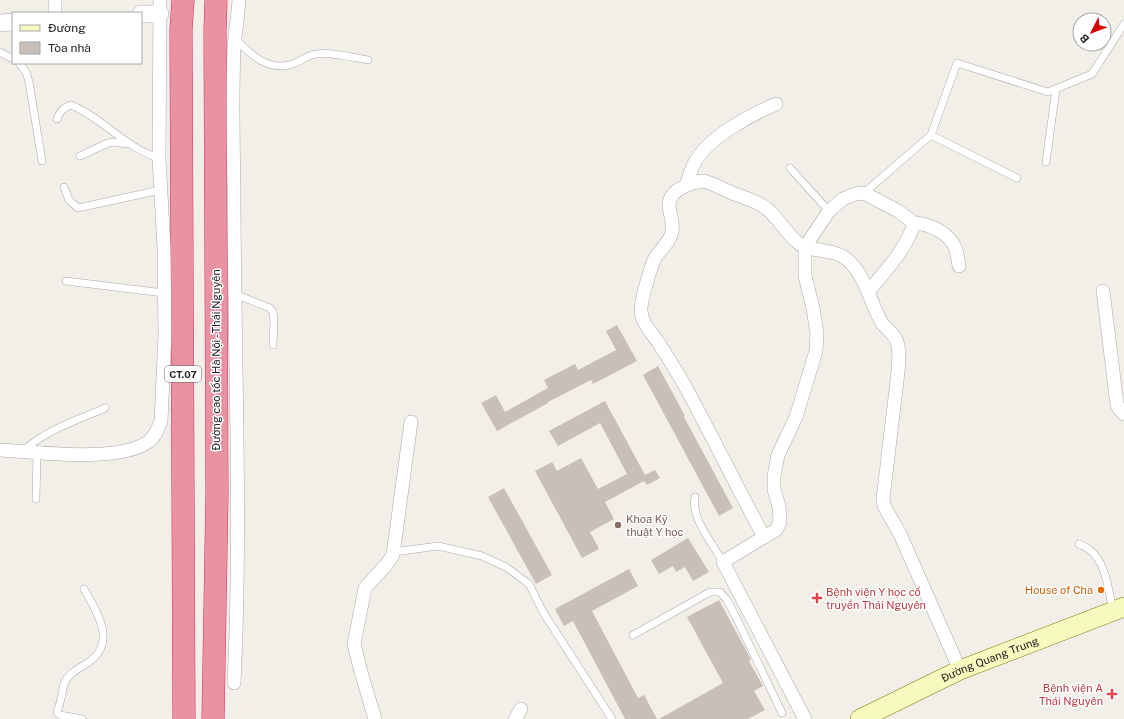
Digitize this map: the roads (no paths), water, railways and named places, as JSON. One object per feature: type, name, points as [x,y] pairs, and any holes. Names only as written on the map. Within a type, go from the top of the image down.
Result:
[{"type":"highway","name":"CT.07","points":[[182,0],[184,719]]},
{"type":"highway","name":"Đường cao tốc Hà Nội - Thái Nguyên","points":[[213,719],[217,494],[216,0]]},
{"type":"main road","name":"Đường Quang Trung","points":[[870,717],[960,670],[1119,609]]},
{"type":"street","points":[[55,0],[55,12]]},
{"type":"street","points":[[234,683],[237,629],[238,539],[234,291],[233,96],[235,38],[239,0]]},
{"type":"street","points":[[0,450],[76,455],[125,452],[150,441],[156,433],[161,421],[165,335],[164,248],[159,158],[160,7],[142,14]]},
{"type":"street","points":[[0,23],[12,22]]},
{"type":"street","points":[[686,185],[695,161],[710,145],[730,128],[776,104]]},
{"type":"street","points":[[764,537],[685,386],[659,343],[645,324],[641,311],[641,305],[650,269],[655,258],[672,235],[673,228],[669,205],[670,198],[686,185],[697,182],[704,181],[763,206],[781,223],[796,241],[805,247],[834,253],[843,257],[855,268],[862,279],[881,321],[894,335],[899,351],[898,372],[884,491],[884,506],[900,534],[960,670]]},
{"type":"street","points":[[805,719],[723,562],[776,530],[780,522],[779,506],[774,490],[774,476],[778,455],[796,418],[816,351],[813,308],[805,276],[805,247],[829,211],[843,199],[855,194],[864,193],[898,211],[914,223],[923,224],[944,234],[956,248],[958,266]]},
{"type":"street","points":[[868,292],[894,260],[906,241],[914,223]]},
{"type":"street","points":[[1103,291],[1117,404],[1119,409],[1124,414]]},
{"type":"street","points":[[375,719],[354,644],[365,588],[386,566],[394,552],[411,422]]},
{"type":"lane","points":[[864,193],[931,135],[957,63],[1048,92],[1092,74],[1124,24]]},
{"type":"lane","points":[[235,38],[249,53],[272,66],[292,64],[314,54],[326,54],[368,60]]},
{"type":"lane","points":[[0,52],[12,58]]},
{"type":"lane","points":[[20,64],[26,72],[29,82],[42,161]]},
{"type":"lane","points":[[1046,162],[1056,89]]},
{"type":"lane","points":[[57,119],[60,111],[71,105],[90,114],[140,151],[159,158]]},
{"type":"lane","points":[[931,135],[1017,178]]},
{"type":"lane","points":[[80,156],[108,143],[114,142],[129,144]]},
{"type":"lane","points":[[790,168],[829,211]]},
{"type":"lane","points":[[64,187],[69,200],[78,208],[160,190]]},
{"type":"lane","points":[[66,280],[164,293]]},
{"type":"lane","points":[[234,291],[242,297],[270,308],[273,312],[273,345]]},
{"type":"lane","points":[[22,451],[50,431],[105,408]]},
{"type":"lane","points":[[36,499],[37,452]]},
{"type":"lane","points":[[695,497],[693,504],[695,513],[723,562]]},
{"type":"lane","points":[[1079,544],[1090,550],[1099,562],[1105,573],[1119,609]]},
{"type":"lane","points":[[394,552],[438,546],[482,556],[506,567],[529,584],[543,612],[612,719]]},
{"type":"lane","points":[[82,719],[60,715],[57,712],[65,681],[75,670],[88,663],[98,654],[103,645],[103,630],[84,589]]},
{"type":"lane","points":[[633,635],[710,592],[720,592],[727,600],[736,617],[782,713]]},
{"type":"place","name":"Khoa Kỹ thuật Y học","points":[[618,525]]},
{"type":"place","name":"House of Cha","points":[[1101,590]]},
{"type":"place","name":"Bệnh viện Y học cổ truyền Thái Nguyên","points":[[817,598]]},
{"type":"place","name":"Bệnh viện A Thái Nguyên","points":[[1112,694]]}]
